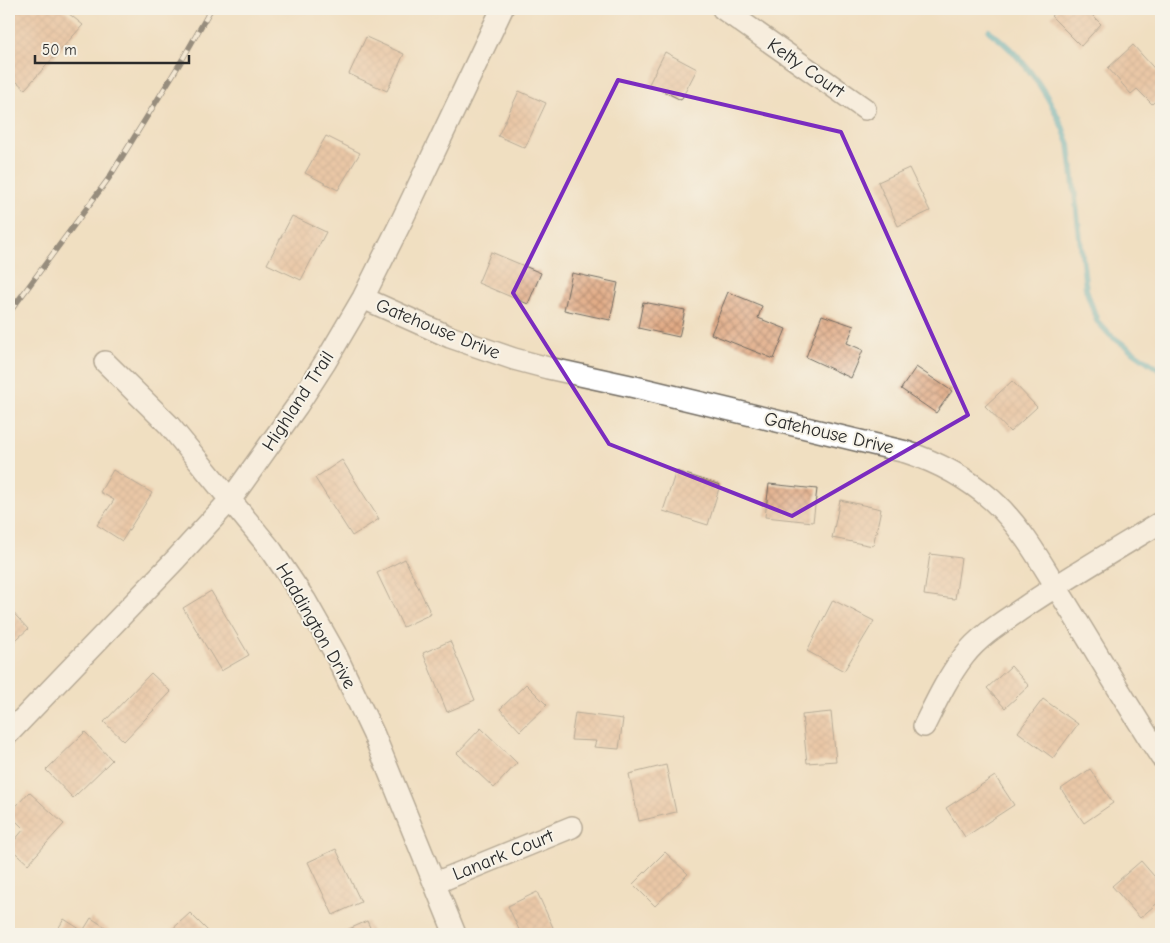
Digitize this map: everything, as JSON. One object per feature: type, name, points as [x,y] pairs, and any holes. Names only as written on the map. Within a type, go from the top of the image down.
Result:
[{"type":"street","name":"Highland Trail","points":[[9,734],[231,500],[297,406],[326,361],[362,298],[403,218],[502,9]]},
{"type":"street","name":"Kelty Court","points":[[723,9],[865,109]]},
{"type":"street","name":"Gatehouse Drive","points":[[362,298],[450,337],[514,359],[906,452],[934,462],[960,476],[992,500],[1016,526],[1056,586],[1161,757]]},
{"type":"street","name":"Haddington Drive","points":[[105,362],[169,424],[272,551],[305,600],[335,653],[374,735],[455,934]]},
{"type":"street","points":[[924,726],[944,686],[964,656],[995,626],[1056,586],[1158,524]]},
{"type":"street","name":"Lanark Court","points":[[435,884],[572,827]]},
{"type":"highlighted area","points":[[618,80],[841,132],[968,415],[792,516],[609,444],[513,293]]},
{"type":"building","points":[[9,9],[63,9],[83,25],[25,89],[9,75]]},
{"type":"building","points":[[1059,9],[1086,9],[1101,24],[1081,46],[1051,16]]},
{"type":"building","points":[[366,37],[404,54],[387,91],[349,74]]},
{"type":"building","points":[[1133,45],[1161,76],[1161,96],[1152,104],[1137,89],[1131,94],[1108,68]]},
{"type":"building","points":[[665,52],[697,69],[681,100],[649,84]]},
{"type":"building","points":[[519,91],[546,103],[525,148],[498,136]]},
{"type":"building","points":[[326,136],[360,153],[338,190],[305,173]]},
{"type":"building","points":[[909,168],[930,211],[898,226],[878,182]]},
{"type":"building","points":[[292,216],[326,232],[301,280],[267,264]]},
{"type":"building","points":[[491,252],[541,273],[528,304],[478,283]]},
{"type":"building","points":[[572,273],[618,283],[610,320],[564,310]]},
{"type":"building","points":[[728,292],[762,306],[758,318],[786,329],[774,359],[711,334]]},
{"type":"building","points":[[643,302],[685,310],[679,337],[638,328]]},
{"type":"building","points":[[822,315],[854,326],[847,343],[863,350],[851,378],[806,357]]},
{"type":"building","points":[[916,367],[952,391],[936,413],[901,389]]},
{"type":"building","points":[[1012,381],[1037,407],[1010,432],[985,406]]},
{"type":"building","points":[[342,460],[379,519],[352,536],[315,478]]},
{"type":"building","points":[[113,470],[152,493],[122,541],[97,525],[114,500],[100,492]]},
{"type":"building","points":[[676,471],[720,485],[708,525],[663,511]]},
{"type":"building","points":[[769,484],[817,489],[813,522],[765,517]]},
{"type":"building","points":[[840,500],[881,509],[873,546],[832,538]]},
{"type":"building","points":[[930,554],[961,558],[955,599],[924,595]]},
{"type":"building","points":[[405,559],[431,614],[403,627],[377,573]]},
{"type":"building","points":[[211,591],[249,655],[221,671],[183,608]]},
{"type":"building","points":[[833,600],[874,621],[844,671],[807,651]]},
{"type":"building","points":[[9,608],[28,629],[9,646]]},
{"type":"building","points":[[450,641],[475,700],[447,712],[423,653]]},
{"type":"building","points":[[1011,666],[1029,686],[1005,708],[987,688]]},
{"type":"building","points":[[151,673],[171,692],[124,741],[104,722]]},
{"type":"building","points":[[526,684],[547,705],[520,731],[500,709]]},
{"type":"building","points":[[1043,699],[1078,724],[1053,758],[1018,732]]},
{"type":"building","points":[[831,712],[836,761],[807,763],[802,715]]},
{"type":"building","points":[[575,713],[623,719],[619,749],[594,747],[596,741],[571,740]]},
{"type":"building","points":[[481,728],[517,763],[494,788],[457,753]]},
{"type":"building","points":[[85,732],[112,760],[73,798],[46,770]]},
{"type":"building","points":[[666,765],[676,812],[639,821],[629,774]]},
{"type":"building","points":[[1090,769],[1113,803],[1084,823],[1061,789]]},
{"type":"building","points":[[995,776],[1014,805],[965,837],[946,808]]},
{"type":"building","points":[[29,792],[64,824],[28,864],[9,847],[24,829],[9,814]]},
{"type":"building","points":[[336,849],[361,902],[333,915],[308,862]]},
{"type":"building","points":[[665,852],[688,874],[655,906],[633,884]]},
{"type":"building","points":[[1141,861],[1161,884],[1161,900],[1140,918],[1112,886]]},
{"type":"building","points":[[537,892],[556,934],[521,934],[508,906]]},
{"type":"building","points":[[190,913],[211,934],[167,934]]},
{"type":"building","points":[[91,918],[110,930],[107,934],[55,934],[64,919],[83,931]]},
{"type":"building","points":[[367,921],[373,934],[338,934]]},
{"type":"waterway","points":[[989,31],[1027,67],[1047,96],[1069,144],[1086,289],[1097,321],[1110,335],[1161,371]]},
{"type":"railway","points":[[9,313],[109,178],[182,60],[211,9]]}]
